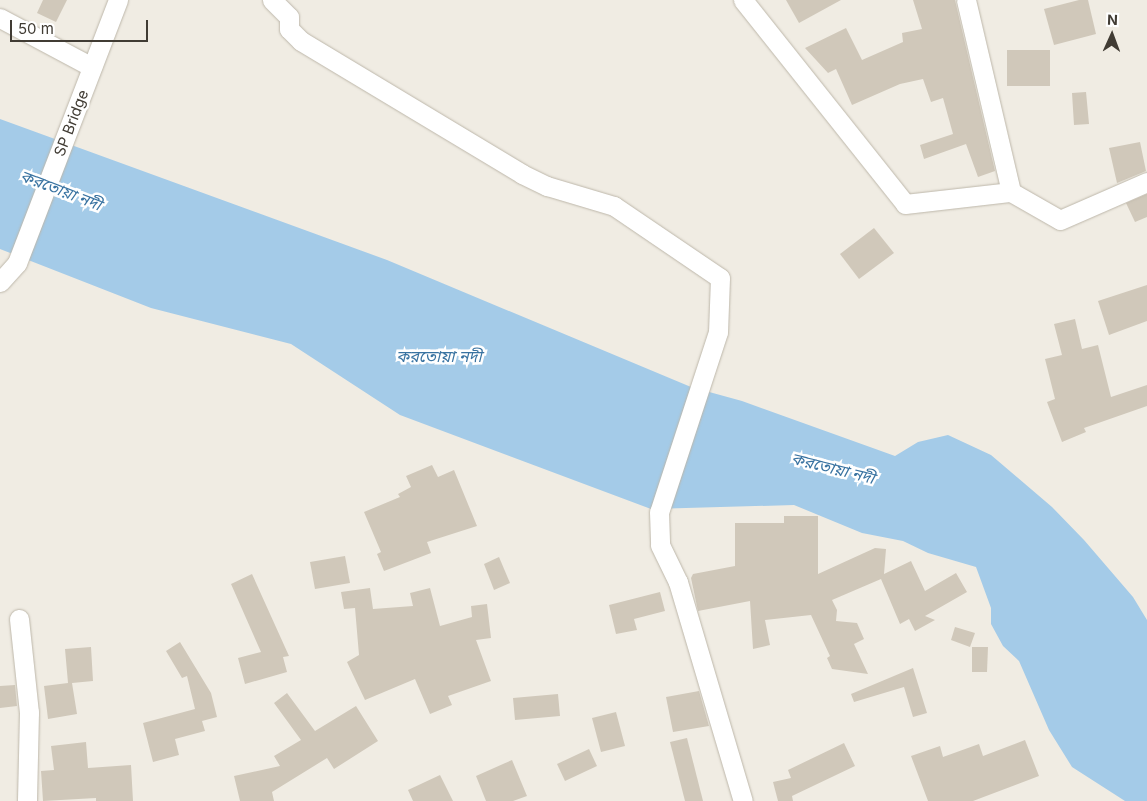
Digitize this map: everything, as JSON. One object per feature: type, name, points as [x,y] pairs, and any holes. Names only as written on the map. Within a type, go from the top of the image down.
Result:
[{"type":"street","name":"SP Bridge","points":[[0,282],[17,263],[118,0]]},
{"type":"street","points":[[272,0],[289,17],[289,28],[301,41],[522,174],[547,186],[614,206],[720,278],[718,332],[659,512],[660,545],[678,582],[743,801]]},
{"type":"street","points":[[743,0],[905,204],[1011,192],[1060,220],[1147,182]]},
{"type":"street","points":[[966,0],[1011,192]]},
{"type":"street","points":[[0,18],[92,67]]},
{"type":"street","points":[[19,619],[28,712],[28,801]]},
{"type":"water","name":"করতোয়া নদী","points":[[0,119],[387,260],[691,387],[742,401],[895,456],[918,442],[948,435],[991,455],[1052,507],[1084,540],[1133,597],[1147,620],[1147,801],[1125,801],[1072,767],[1049,730],[1019,661],[1003,646],[991,624],[991,608],[976,567],[928,553],[903,541],[862,533],[794,505],[651,509],[400,415],[291,344],[151,308],[0,249]]},
{"type":"building","points":[[43,0],[67,0],[56,22],[37,13]]},
{"type":"building","points":[[786,0],[841,0],[799,23]]},
{"type":"building","points":[[913,0],[955,0],[995,171],[978,177],[966,144],[924,159],[920,145],[953,134],[943,98],[931,102],[923,79],[900,84],[852,105],[836,69],[828,73],[805,48],[846,28],[862,60],[903,42],[902,33],[922,29]]},
{"type":"building","points":[[1079,0],[1088,0],[1096,34],[1054,45],[1044,9]]},
{"type":"building","points":[[1007,50],[1050,50],[1050,86],[1007,86]]},
{"type":"building","points":[[1086,92],[1089,124],[1074,125],[1072,93]]},
{"type":"building","points":[[1140,142],[1146,171],[1117,183],[1109,148]]},
{"type":"building","points":[[1147,194],[1147,217],[1135,222],[1126,203]]},
{"type":"building","points":[[874,228],[894,253],[859,279],[840,254]]},
{"type":"building","points":[[1147,285],[1147,321],[1109,335],[1098,301]]},
{"type":"building","points":[[1075,319],[1082,349],[1098,345],[1111,397],[1147,385],[1147,406],[1084,428],[1086,432],[1062,442],[1047,402],[1055,399],[1045,359],[1062,355],[1054,324]]},
{"type":"building","points":[[432,465],[438,477],[454,470],[477,526],[427,542],[431,553],[384,571],[377,554],[381,552],[364,512],[400,497],[398,494],[411,487],[406,476]]},
{"type":"building","points":[[784,516],[818,516],[818,574],[875,548],[886,549],[884,574],[911,561],[925,591],[956,573],[967,592],[925,616],[935,620],[915,631],[909,619],[900,624],[881,579],[832,600],[837,610],[836,621],[857,623],[864,639],[854,644],[868,674],[832,669],[827,658],[830,656],[811,615],[765,620],[770,645],[753,649],[750,601],[698,611],[691,578],[693,574],[735,566],[735,523],[784,523]]},
{"type":"building","points":[[345,556],[350,583],[315,589],[310,562]]},
{"type":"building","points":[[499,557],[510,583],[494,590],[484,564]]},
{"type":"building","points":[[252,574],[289,656],[283,657],[287,672],[245,684],[238,658],[261,652],[231,584]]},
{"type":"building","points":[[370,588],[373,609],[413,606],[410,593],[430,588],[440,626],[472,617],[471,606],[487,604],[491,638],[476,640],[491,681],[448,696],[452,705],[430,714],[415,679],[365,700],[347,662],[359,655],[355,608],[344,609],[341,592]]},
{"type":"building","points":[[660,592],[665,611],[634,619],[637,630],[616,634],[609,605]]},
{"type":"building","points":[[955,627],[975,633],[970,647],[951,640]]},
{"type":"building","points":[[180,642],[211,693],[217,717],[202,721],[205,731],[175,739],[179,755],[153,762],[143,723],[195,709],[187,676],[182,678],[166,651]]},
{"type":"building","points":[[91,647],[93,681],[72,683],[77,714],[48,719],[44,686],[68,683],[65,649]]},
{"type":"building","points":[[972,647],[988,647],[987,672],[972,672]]},
{"type":"building","points":[[913,668],[927,713],[913,717],[904,687],[854,702],[851,694]]},
{"type":"building","points":[[15,685],[17,706],[0,708],[0,686]]},
{"type":"building","points":[[699,691],[709,726],[673,732],[666,697]]},
{"type":"building","points":[[287,693],[315,731],[356,706],[378,741],[334,769],[327,758],[272,792],[274,801],[240,801],[234,776],[280,766],[274,756],[301,740],[274,703]]},
{"type":"building","points":[[558,694],[560,716],[515,720],[513,698]]},
{"type":"building","points":[[616,712],[625,746],[601,752],[592,718]]},
{"type":"building","points":[[687,738],[703,801],[685,801],[670,742]]},
{"type":"building","points":[[1025,740],[1039,776],[973,801],[928,801],[911,756],[940,746],[943,757],[979,744],[983,756]]},
{"type":"building","points":[[86,742],[88,768],[131,765],[133,801],[96,801],[96,798],[43,801],[41,771],[54,770],[51,746]]},
{"type":"building","points":[[844,743],[855,766],[792,796],[793,801],[778,801],[773,782],[791,778],[788,770]]},
{"type":"building","points":[[589,749],[597,766],[565,781],[557,764]]},
{"type":"building","points":[[512,760],[527,796],[513,801],[486,801],[476,776]]},
{"type":"building","points":[[440,775],[453,801],[413,801],[408,790]]}]
